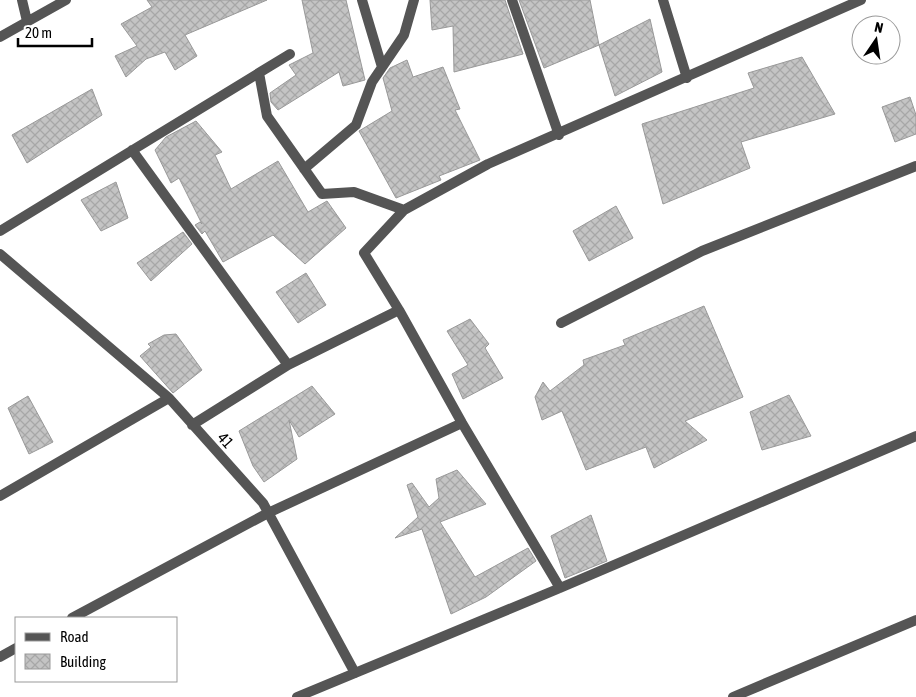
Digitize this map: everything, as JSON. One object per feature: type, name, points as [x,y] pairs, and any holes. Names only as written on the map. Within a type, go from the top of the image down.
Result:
[{"type":"street","points":[[22,0],[27,22]]},
{"type":"street","points":[[0,36],[66,0]]},
{"type":"street","points":[[362,0],[382,67]]},
{"type":"street","points":[[304,169],[356,125],[372,82],[404,35],[414,0]]},
{"type":"street","points":[[512,0],[559,135]]},
{"type":"street","points":[[663,0],[687,78]]},
{"type":"street","points":[[560,588],[462,423],[400,310],[364,253],[404,210],[488,164],[559,135],[861,0]]},
{"type":"street","points":[[0,231],[290,54]]},
{"type":"street","points":[[260,73],[267,116],[322,194],[354,192],[404,210]]},
{"type":"street","points":[[132,150],[288,364]]},
{"type":"street","points":[[561,323],[702,251],[916,166]]},
{"type":"street","name":"41","points":[[0,254],[169,398],[263,503],[355,673]]},
{"type":"street","points":[[192,425],[288,364],[400,310]]},
{"type":"street","points":[[0,496],[169,398]]},
{"type":"street","points":[[74,617],[268,513],[462,423]]},
{"type":"street","points":[[297,697],[560,588],[916,436]]},
{"type":"street","points":[[733,697],[916,620]]},
{"type":"street","points":[[0,657],[15,649]]},
{"type":"building","points":[[147,0],[267,0],[185,35],[197,56],[175,70],[165,52],[146,59],[126,77],[115,56],[137,46],[121,24],[152,7]]},
{"type":"building","points":[[302,0],[346,0],[365,80],[343,86],[339,72],[278,110],[271,102],[270,93],[296,75],[289,65],[313,53]]},
{"type":"building","points":[[430,0],[505,0],[523,54],[454,72],[453,26],[432,30]]},
{"type":"building","points":[[519,0],[590,0],[599,45],[544,68]]},
{"type":"building","points":[[650,19],[662,72],[615,96],[599,45]]},
{"type":"building","points":[[802,57],[835,114],[741,142],[750,168],[663,204],[642,124],[754,88],[748,73]]},
{"type":"building","points":[[407,60],[413,77],[443,67],[460,109],[455,110],[480,160],[439,176],[441,180],[396,198],[359,131],[392,111],[383,78],[390,68]]},
{"type":"building","points":[[92,89],[102,115],[27,163],[12,135]]},
{"type":"building","points":[[910,97],[916,115],[916,134],[895,142],[882,107]]},
{"type":"building","points":[[196,121],[222,152],[215,155],[231,189],[278,161],[308,212],[327,201],[346,228],[305,264],[273,235],[223,262],[205,231],[202,234],[195,225],[200,222],[202,224],[179,178],[171,183],[155,150],[166,137]]},
{"type":"building","points":[[116,182],[128,218],[101,231],[81,200]]},
{"type":"building","points":[[616,206],[633,238],[589,261],[573,231]]},
{"type":"building","points":[[183,232],[192,244],[151,281],[137,263]]},
{"type":"building","points":[[306,273],[326,305],[298,323],[276,292]]},
{"type":"building","points":[[704,306],[743,397],[685,421],[707,440],[654,468],[646,447],[586,470],[562,411],[542,420],[535,397],[543,382],[550,391],[584,365],[583,360],[625,345],[623,340]]},
{"type":"building","points":[[470,319],[489,344],[485,348],[503,378],[463,399],[452,374],[468,365],[447,331]]},
{"type":"building","points":[[176,334],[202,370],[173,393],[140,356],[151,347],[148,344],[164,335]]},
{"type":"building","points":[[312,386],[335,414],[299,437],[289,420],[297,459],[264,482],[253,466],[239,431]]},
{"type":"building","points":[[789,395],[811,436],[762,450],[750,412]]},
{"type":"building","points":[[28,396],[53,442],[29,454],[8,408]]},
{"type":"building","points":[[457,470],[486,504],[440,522],[475,577],[528,548],[536,561],[486,597],[451,614],[422,529],[395,538],[418,517],[407,485],[412,483],[429,507],[439,498],[436,479]]},
{"type":"building","points":[[591,515],[607,561],[565,578],[551,536]]}]
